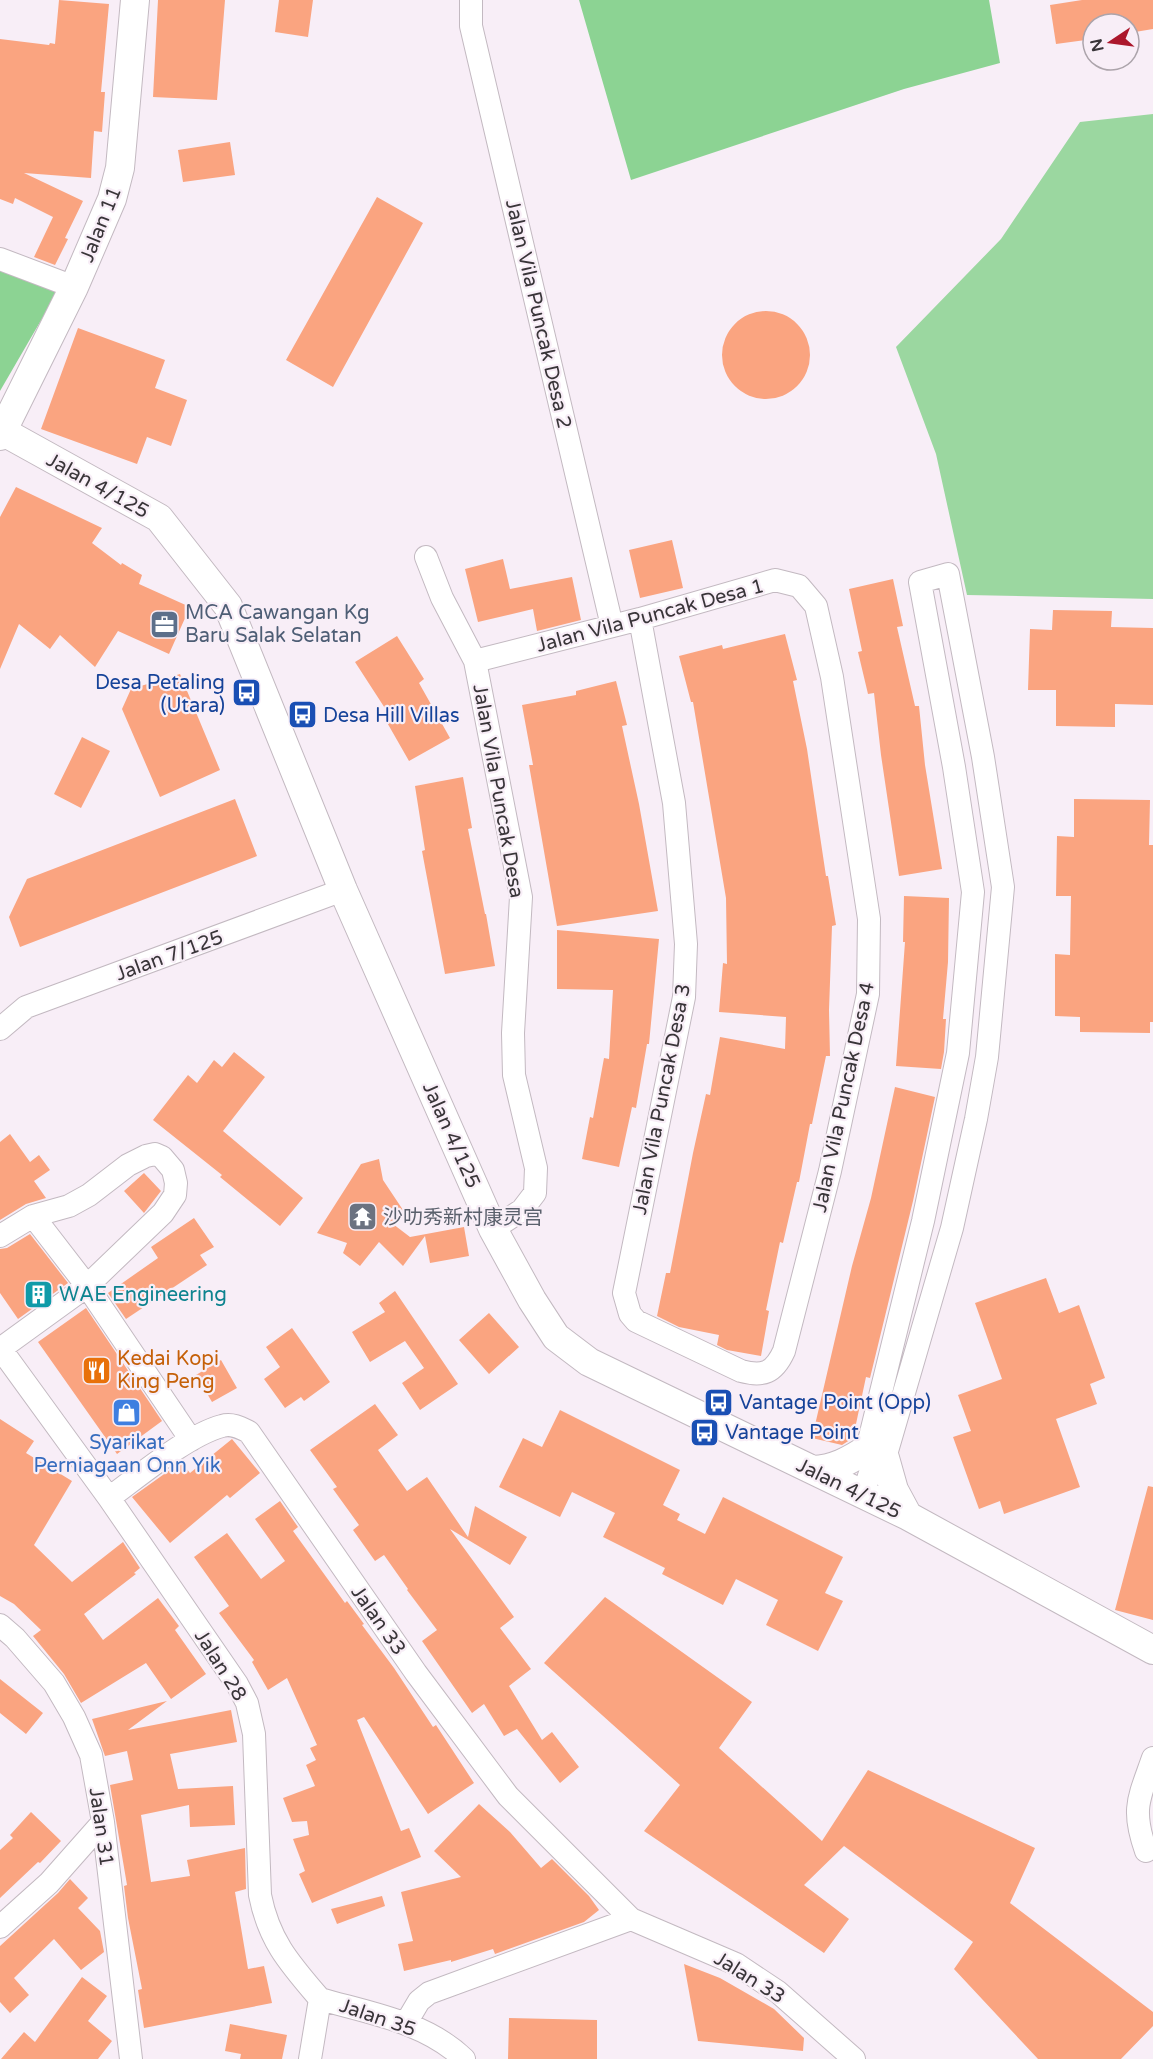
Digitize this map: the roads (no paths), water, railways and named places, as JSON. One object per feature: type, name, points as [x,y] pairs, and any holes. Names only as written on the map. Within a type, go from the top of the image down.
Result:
[{"type":"street","name":"Jalan 11","points":[[1,434],[74,287],[112,199],[120,168],[135,0]]},
{"type":"street","name":"Jalan Vila Puncak Desa 2","points":[[471,0],[471,26],[612,626]]},
{"type":"street","points":[[0,259],[74,287]]},
{"type":"street","name":"Jalan 4/125","points":[[1,434],[159,518],[228,606],[343,890],[493,1229],[538,1310],[556,1337],[590,1362],[908,1516],[1153,1650]]},
{"type":"street","name":"Jalan Vila Puncak Desa","points":[[426,557],[442,598],[475,661],[520,897],[513,1033],[514,1075],[536,1168],[535,1193],[522,1210],[493,1229]]},
{"type":"street","points":[[863,1494],[874,1458],[952,1228],[987,1057],[1003,887],[983,757],[948,574],[920,582],[954,767],[973,892],[958,1053],[874,1458],[908,1516]]},
{"type":"street","name":"Jalan Vila Puncak Desa 1","points":[[475,661],[640,619],[775,580],[799,586],[816,606]]},
{"type":"street","name":"Jalan Vila Puncak Desa 4","points":[[624,1293],[630,1314],[636,1321],[741,1371],[753,1374],[773,1370],[784,1351],[830,1171],[868,994],[869,919],[832,677],[816,606]]},
{"type":"street","name":"Jalan Vila Puncak Desa 3","points":[[624,1293],[684,997],[686,944],[674,803],[640,619]]},
{"type":"street","name":"Jalan 7/125","points":[[0,1029],[26,1007],[343,890]]},
{"type":"street","points":[[0,1236],[33,1216],[69,1206],[89,1195],[128,1165],[146,1155],[155,1154],[167,1161],[172,1170],[176,1183],[175,1195],[171,1203],[87,1286],[0,1348]]},
{"type":"street","points":[[33,1216],[87,1286],[191,1440]]},
{"type":"street","name":"Jalan 28","points":[[0,1348],[109,1498],[237,1684],[247,1703],[254,1734],[260,1895],[264,1917],[276,1943],[320,1999]]},
{"type":"street","name":"Jalan 33","points":[[109,1498],[191,1440],[224,1425],[238,1427],[249,1432],[416,1674],[508,1796],[631,1919],[736,1964],[778,1992],[854,2059]]},
{"type":"street","points":[[813,1470],[828,1469],[874,1458]]},
{"type":"street","name":"Jalan 31","points":[[0,1625],[15,1638],[54,1683],[91,1755],[103,1822],[131,2059]]},
{"type":"street","points":[[1146,1851],[1136,1815],[1153,1758]]},
{"type":"street","points":[[0,1927],[49,1883],[103,1822]]},
{"type":"street","points":[[406,2023],[422,1998],[429,1992],[631,1919]]},
{"type":"street","points":[[310,2059],[320,1999]]},
{"type":"street","name":"Jalan 35","points":[[320,1999],[406,2023],[453,2049],[464,2059]]},
{"type":"place","name":"MCA Cawangan Kg Baru Salak Selatan","points":[[164,624]]},
{"type":"place","name":"Desa Petaling (Utara)","points":[[246,693]]},
{"type":"place","name":"Desa Hill Villas","points":[[302,715]]},
{"type":"place","name":"沙叻秀新村康灵宫","points":[[362,1217]]},
{"type":"place","name":"WAE Engineering","points":[[38,1294]]},
{"type":"place","name":"Kedai Kopi King Peng","points":[[96,1370]]},
{"type":"place","name":"Vantage Point (Opp)","points":[[718,1402]]},
{"type":"place","name":"Syarikat Perniagaan Onn Yik","points":[[127,1412]]},
{"type":"place","name":"Vantage Point","points":[[704,1432]]}]
